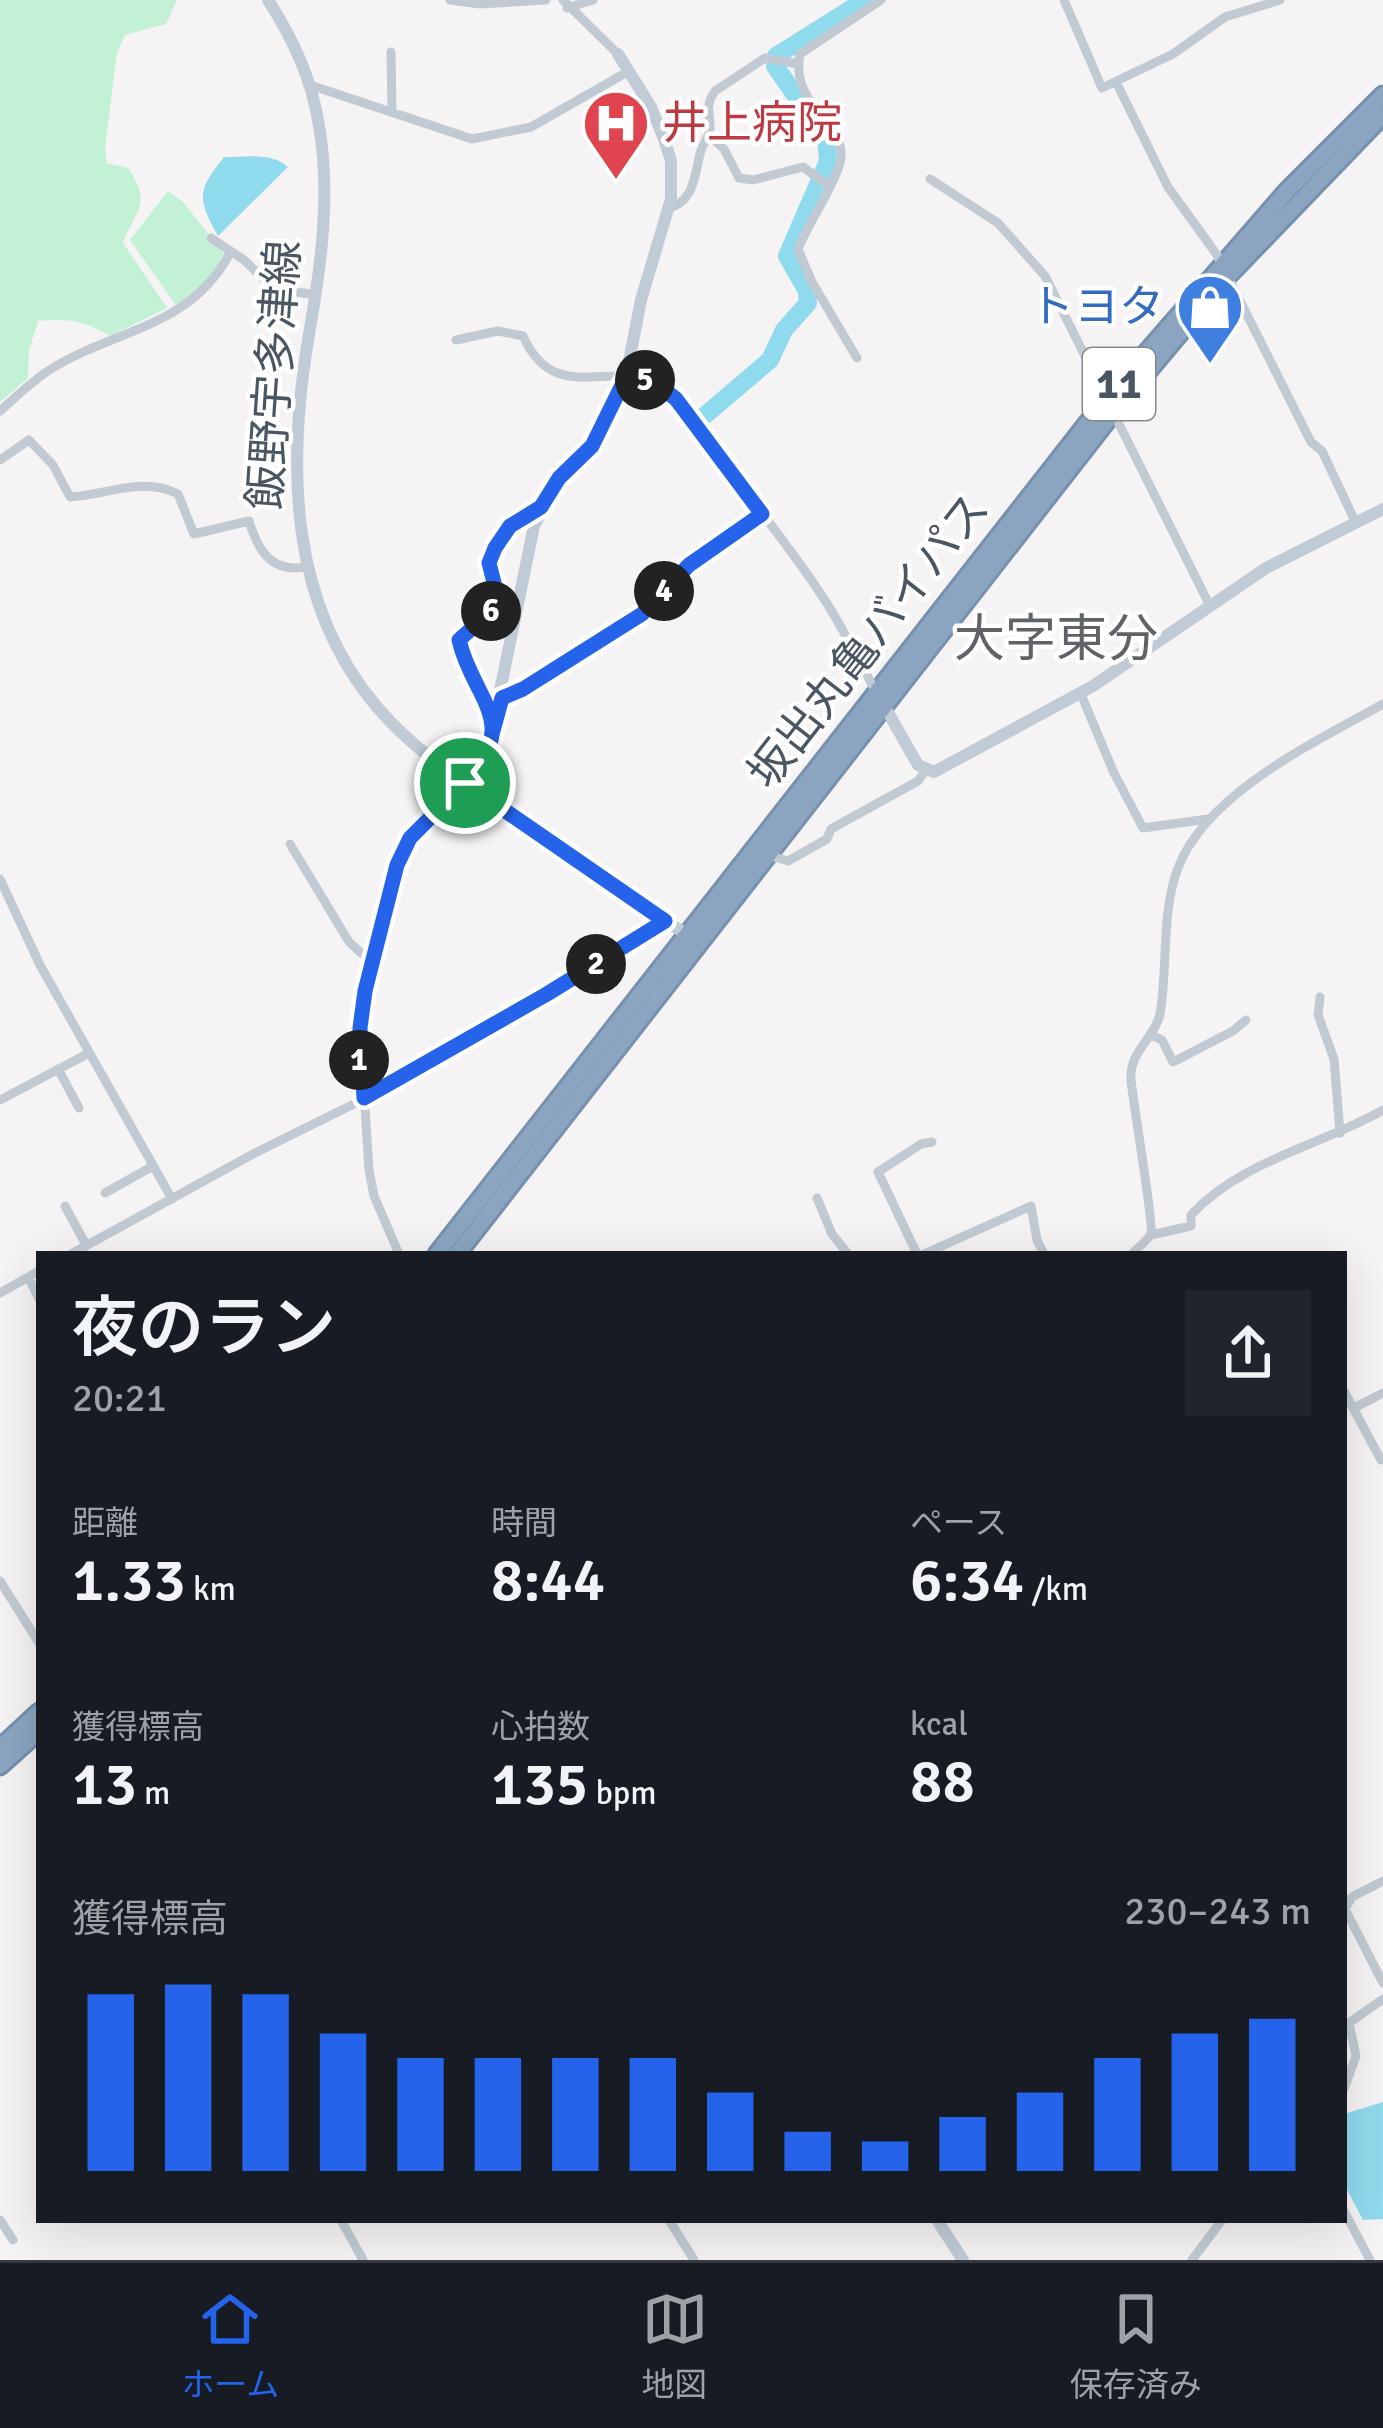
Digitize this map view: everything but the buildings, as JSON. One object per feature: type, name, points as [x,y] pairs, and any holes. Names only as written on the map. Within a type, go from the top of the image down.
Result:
[{"type":"highway","name":"坂出丸亀バイパス","points":[[459,1251],[692,939],[1110,405],[1383,94]]},
{"type":"highway","name":"坂出丸亀バイパス","points":[[1224,271],[1383,115]]},
{"type":"highway","name":"坂出丸亀バイパス","points":[[692,939],[768,855],[879,698]]},
{"type":"highway","name":"坂出丸亀バイパス","points":[[440,1251],[520,1168]]},
{"type":"highway","points":[[0,1748],[36,1715]]},
{"type":"highway","points":[[0,1766],[36,1734]]},
{"type":"street","name":"飯野宇多津線","points":[[268,0],[284,24],[310,85],[323,158],[298,453],[298,521],[305,567],[334,644],[376,706],[416,746],[692,939]]},
{"type":"street","points":[[450,0],[480,4],[546,0]]},
{"type":"street","points":[[565,4],[592,0]]},
{"type":"street","points":[[856,0],[863,12]]},
{"type":"street","points":[[857,358],[798,249],[841,161],[839,139],[801,90],[798,64],[800,54],[881,0]]},
{"type":"street","points":[[1064,0],[1102,88],[1173,54],[1225,17],[1280,0]]},
{"type":"street","points":[[398,1251],[374,1196],[359,1042],[372,963],[402,850],[465,783],[488,749],[502,698],[526,555],[541,507],[559,478],[592,446],[626,377],[641,300],[668,209],[671,161],[651,107],[618,54],[565,4]]},
{"type":"street","points":[[391,52],[392,112]]},
{"type":"street","points":[[668,209],[684,202],[695,184],[715,91],[765,58],[798,64]]},
{"type":"street","points":[[310,85],[472,139],[531,127],[629,71]]},
{"type":"street","points":[[1116,82],[1168,187],[1224,271],[1355,521]]},
{"type":"street","points":[[709,135],[724,149],[739,178],[753,180],[803,167],[829,186]]},
{"type":"street","points":[[930,179],[998,223],[1036,264],[1058,298],[1209,604]]},
{"type":"street","points":[[212,238],[244,260],[273,289],[315,295]]},
{"type":"street","points":[[0,411],[49,370],[157,322],[202,295],[230,254]]},
{"type":"street","points":[[456,340],[482,332],[523,336],[530,354],[549,370],[570,378],[626,377],[668,390],[826,602],[918,765],[934,772],[1121,668],[1266,568],[1383,509]]},
{"type":"street","points":[[0,460],[29,440],[53,465],[70,497],[109,488],[165,488],[178,494],[194,534],[249,521],[273,565],[286,570],[305,567]]},
{"type":"street","points":[[493,730],[485,694],[459,640],[490,612],[498,598],[489,563],[495,548],[510,526],[541,507]]},
{"type":"street","points":[[502,698],[642,614],[689,565],[762,514]]},
{"type":"street","points":[[1080,692],[1143,828],[1208,819]]},
{"type":"street","points":[[1150,1235],[1153,1213],[1142,1180],[1130,1074],[1159,1019],[1177,870],[1208,819],[1262,777],[1383,706]]},
{"type":"street","points":[[768,855],[788,861],[827,839],[831,829],[918,781],[926,770]]},
{"type":"street","points":[[290,844],[349,942],[372,963]]},
{"type":"street","points":[[0,879],[40,965],[172,1198]]},
{"type":"street","points":[[76,1251],[364,1098],[665,921]]},
{"type":"street","points":[[1320,997],[1318,1015],[1334,1059],[1340,1133]]},
{"type":"street","points":[[1150,1034],[1162,1040],[1172,1063],[1246,1020]]},
{"type":"street","points":[[0,1100],[89,1053]]},
{"type":"street","points":[[58,1069],[79,1108]]},
{"type":"street","points":[[1135,1251],[1150,1235],[1192,1226],[1191,1215],[1219,1191],[1290,1150],[1340,1133],[1383,1110]]},
{"type":"street","points":[[919,1251],[878,1172],[932,1142]]},
{"type":"street","points":[[105,1193],[153,1166]]},
{"type":"street","points":[[818,1198],[832,1234],[846,1251]]},
{"type":"street","points":[[65,1206],[86,1246]]},
{"type":"street","points":[[928,1251],[1031,1206],[1042,1251]]},
{"type":"street","points":[[0,1293],[36,1273]]},
{"type":"street","points":[[28,1277],[36,1293]]},
{"type":"street","points":[[1354,1408],[1383,1393]]},
{"type":"street","points":[[1347,1396],[1381,1460]]},
{"type":"street","points":[[0,1581],[36,1637]]},
{"type":"street","points":[[1347,1906],[1352,1897],[1383,1881]]},
{"type":"street","points":[[1347,1913],[1383,1983]]},
{"type":"street","points":[[1347,2081],[1356,2056],[1349,2023],[1383,1999]]},
{"type":"street","points":[[1347,2217],[1370,2260]]},
{"type":"street","points":[[0,2220],[13,2240]]},
{"type":"street","points":[[343,2223],[363,2260]]},
{"type":"street","points":[[671,2223],[694,2260]]},
{"type":"street","points":[[939,2223],[963,2260]]},
{"type":"street","points":[[1192,2260],[1220,2223]]},
{"type":"green space","points":[[0,0],[177,0],[166,24],[125,35],[117,53],[105,148],[107,163],[128,168],[141,199],[123,243],[167,308],[110,336],[76,322],[38,321],[29,350],[28,378],[0,402]]},
{"type":"green space","points":[[168,191],[183,202],[224,254],[201,291],[176,305],[130,240]]},
{"type":"water","points":[[224,157],[266,157],[288,167],[218,236],[203,195]]},
{"type":"water","points":[[1383,2102],[1383,2219],[1363,2220],[1347,2190],[1347,2113]]},
{"type":"waterway","points":[[703,417],[770,360],[784,330],[808,303],[807,291],[787,256],[828,161],[826,139],[775,66],[776,56],[865,0]]},
{"type":"place","name":"井上病院","points":[[616,182]]},
{"type":"place","name":"トヨタ","points":[[1210,366]]},
{"type":"district","name":"大字東分","points":[[1056,639]]},
{"type":"route","points":[[465,783],[410,838],[397,865],[365,991],[359,1060],[364,1098],[665,921],[465,783],[488,749],[502,698],[642,614],[689,565],[762,514],[676,399],[657,384],[626,377],[592,446],[559,478],[541,507],[510,526],[495,548],[489,563],[498,598],[490,612],[459,640],[485,694],[493,730],[488,749],[475,773],[465,783]]}]
